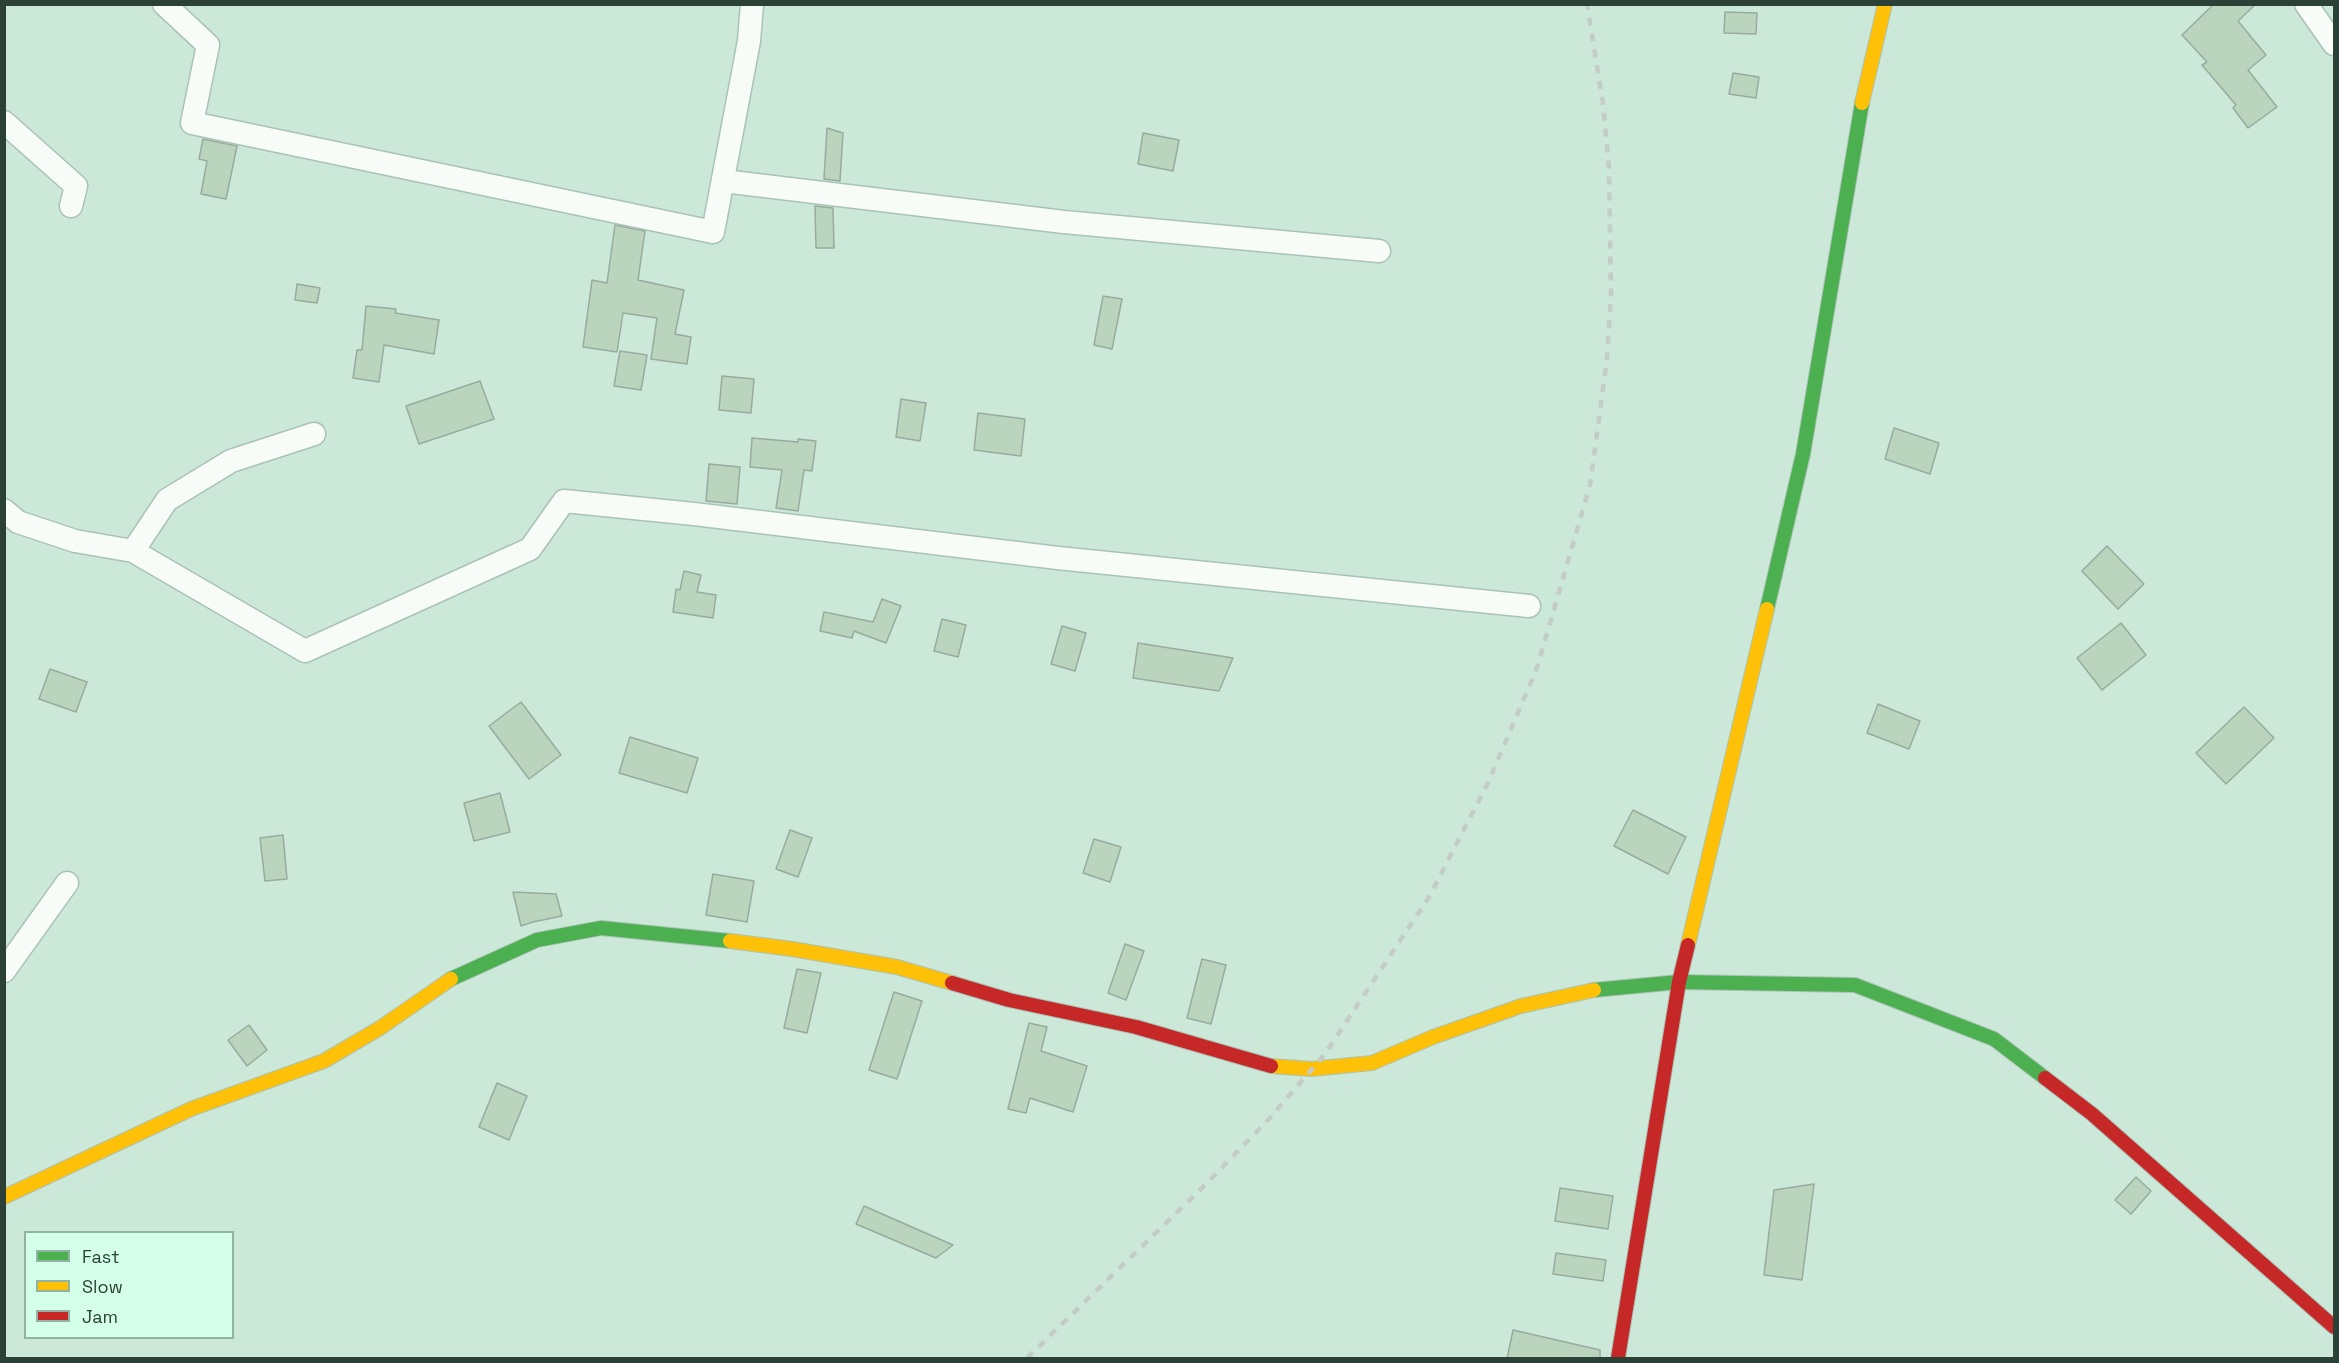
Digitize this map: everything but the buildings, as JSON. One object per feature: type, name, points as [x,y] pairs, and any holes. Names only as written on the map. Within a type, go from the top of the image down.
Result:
[{"type":"street","points":[[164,4],[208,45],[192,123],[713,231],[749,41],[752,4]]},
{"type":"street","points":[[1618,1359],[1679,982],[1803,454],[1864,91],[1885,4]]},
{"type":"street","points":[[2306,4],[2334,44]]},
{"type":"street","points":[[4,122],[76,186],[71,206]]},
{"type":"street","points":[[723,181],[1064,222],[1379,251]]},
{"type":"street","points":[[133,550],[167,500],[231,461],[314,434]]},
{"type":"street","points":[[4,510],[18,522],[75,541],[133,550],[305,651],[530,549],[564,501],[706,515],[1058,558],[1529,606]]},
{"type":"street","points":[[4,971],[67,883]]},
{"type":"street","points":[[4,1197],[191,1109],[324,1061],[380,1028],[435,988],[463,972],[537,940],[601,928],[792,949],[897,967],[1009,1000],[1136,1027],[1267,1066],[1311,1069],[1372,1063],[1433,1037],[1521,1006],[1599,989],[1679,982],[1856,985],[1994,1039],[2092,1114],[2334,1327]]},
{"type":"railway","points":[[1027,1358],[1202,1188],[1269,1119],[1325,1054],[1429,897],[1488,783],[1537,668],[1590,485],[1607,359],[1611,295],[1609,168],[1603,104],[1587,4]]},
{"type":"traffic: fast","points":[[1767,609],[1803,454],[1862,103]]},
{"type":"traffic: fast","points":[[451,979],[537,940],[601,928],[730,941]]},
{"type":"traffic: fast","points":[[1594,990],[1679,982],[1855,985],[1994,1039],[2045,1078]]},
{"type":"traffic: slow","points":[[1862,103],[1885,4]]},
{"type":"traffic: slow","points":[[1688,945],[1767,609]]},
{"type":"traffic: slow","points":[[730,941],[897,967],[952,983]]},
{"type":"traffic: slow","points":[[4,1197],[191,1109],[324,1061],[380,1028],[451,979]]},
{"type":"traffic: slow","points":[[1271,1066],[1311,1069],[1372,1063],[1433,1037],[1521,1006],[1594,990]]},
{"type":"traffic: jam","points":[[1618,1358],[1679,982],[1688,945]]},
{"type":"traffic: jam","points":[[952,983],[1009,1000],[1136,1027],[1271,1066]]},
{"type":"traffic: jam","points":[[2045,1078],[2092,1114],[2334,1327]]}]
